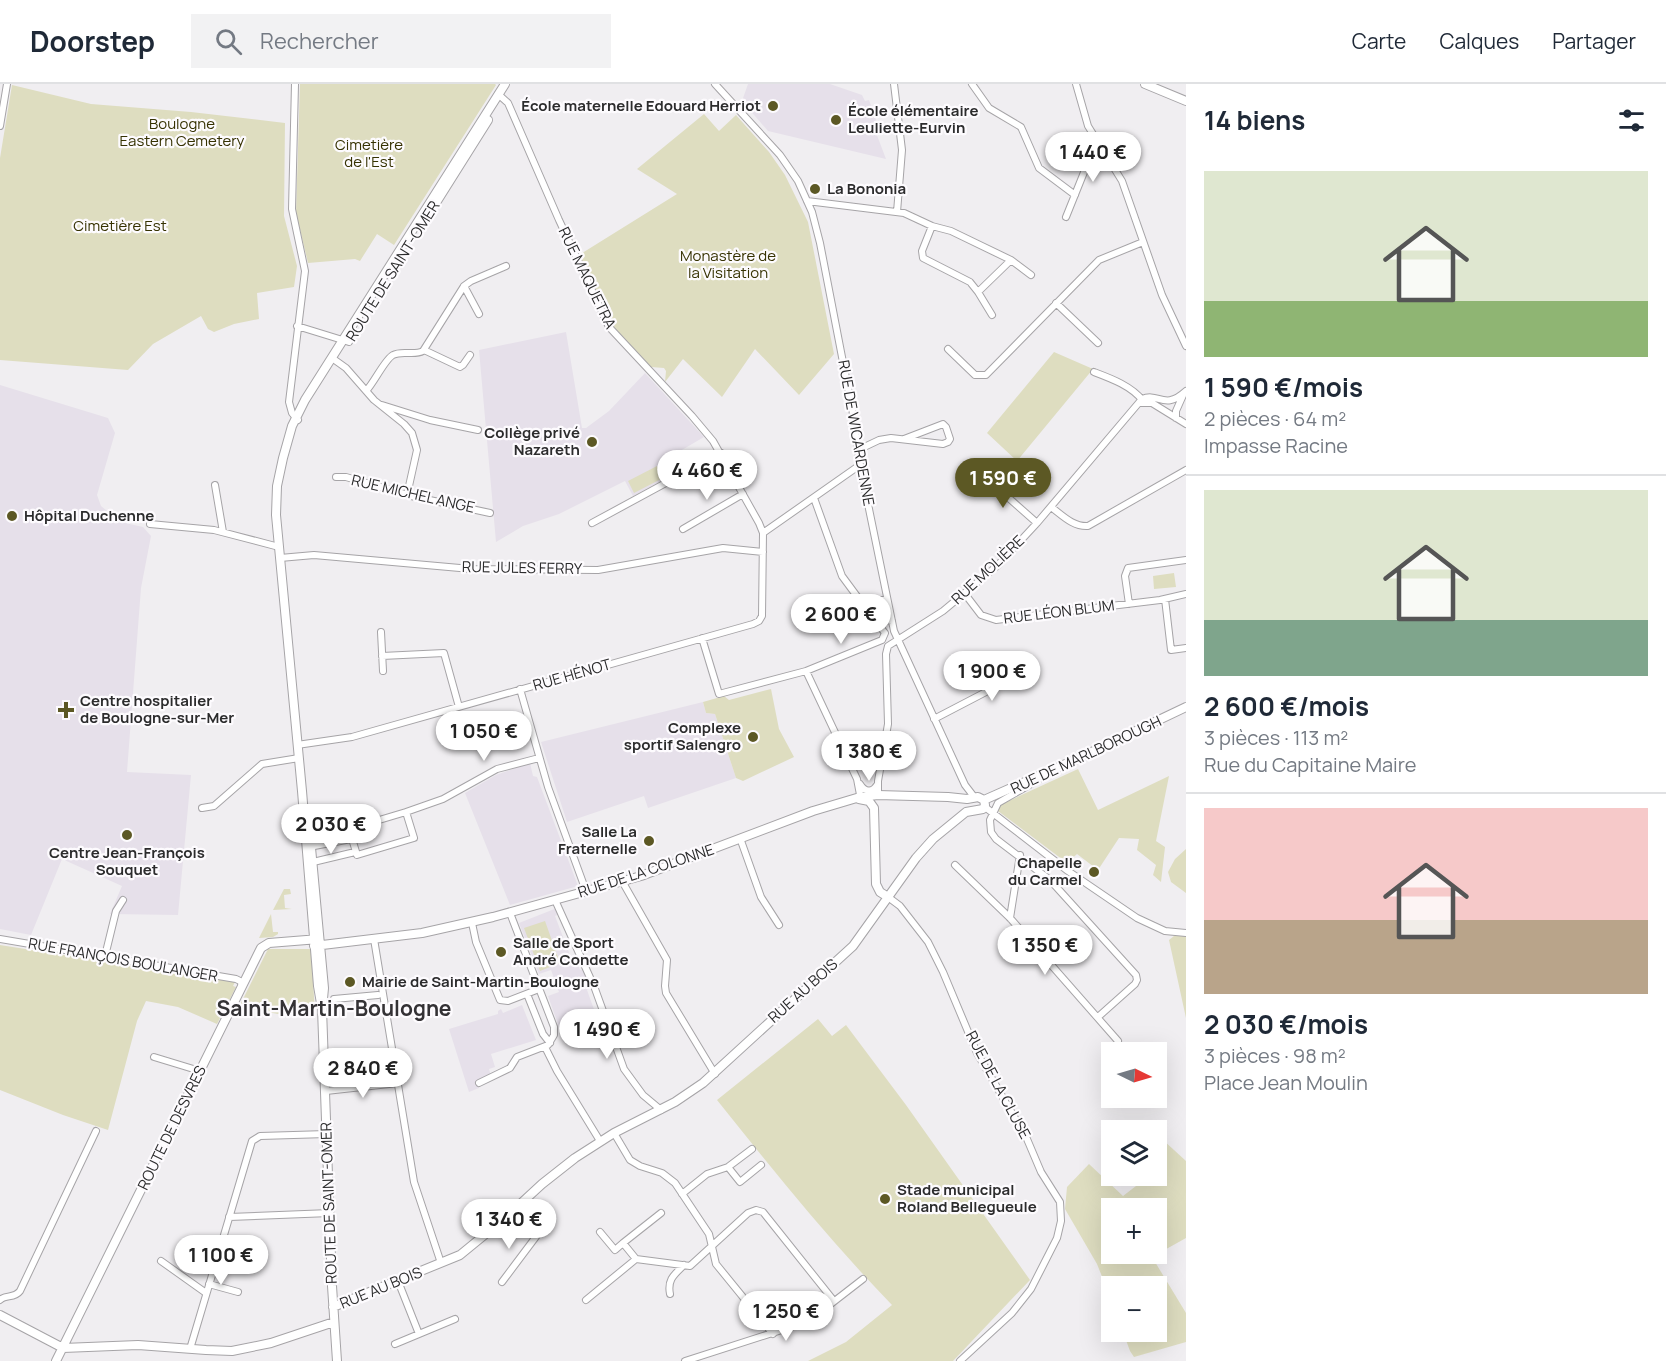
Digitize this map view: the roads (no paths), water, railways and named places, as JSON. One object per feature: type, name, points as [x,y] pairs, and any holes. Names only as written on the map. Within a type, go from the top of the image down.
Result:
[{"type":"main road","points":[[501,96],[505,84]]},
{"type":"main road","points":[[501,96],[512,84]]},
{"type":"main road","points":[[1148,85],[1186,101]]},
{"type":"main road","name":"ROUTE DE SAINT-OMER","points":[[337,1361],[322,1009],[324,988],[317,943],[279,547],[276,502],[280,470],[295,417],[334,360],[501,96]]},
{"type":"main road","name":"RUE DE MARLBOROUGH","points":[[982,806],[1186,707]]},
{"type":"main road","name":"RUE DE LA COLONNE","points":[[317,943],[422,933],[510,913],[622,882],[813,811],[859,798],[883,795],[980,797],[982,806]]},
{"type":"main road","points":[[859,798],[869,801],[874,808],[876,884],[880,892],[888,897]]},
{"type":"main road","name":"RUE AU BOIS","points":[[333,1307],[463,1253],[568,1162],[614,1133],[661,1110],[714,1074],[853,946],[916,858],[933,839],[964,813],[982,806]]},
{"type":"main road","name":"ROUTE DE DESVRES","points":[[56,1361],[263,946],[272,943],[317,943]]},
{"type":"main road","points":[[0,1315],[63,1348],[138,1345],[216,1351],[243,1349],[334,1322]]},
{"type":"street","points":[[0,126],[7,84]]},
{"type":"street","points":[[295,84],[292,213],[305,268],[289,402],[295,417]]},
{"type":"street","name":"RUE DE WICARDENNE","points":[[715,84],[776,149],[807,201],[819,236],[858,450],[897,640],[962,778],[974,798]]},
{"type":"street","points":[[894,84],[902,150],[897,212]]},
{"type":"street","points":[[972,84],[989,108],[1021,127],[1039,168],[1075,195]]},
{"type":"street","points":[[1076,84],[1086,122],[1122,181],[1162,295],[1186,346]]},
{"type":"street","name":"RUE MAQUETRA","points":[[501,96],[508,103],[609,327],[692,416],[720,453],[763,533]]},
{"type":"street","points":[[1066,217],[1097,140]]},
{"type":"street","points":[[807,201],[908,214],[932,226],[951,231],[1011,260],[1030,274]]},
{"type":"street","points":[[932,226],[922,251],[923,258],[970,282],[992,315]]},
{"type":"street","points":[[948,349],[975,375],[984,376],[1101,258],[1143,242]]},
{"type":"street","points":[[978,292],[1011,260]]},
{"type":"street","points":[[366,391],[392,356],[417,354],[424,350],[464,286],[506,266]]},
{"type":"street","points":[[464,286],[479,314]]},
{"type":"street","points":[[1056,303],[1098,343]]},
{"type":"street","points":[[297,326],[346,341]]},
{"type":"street","points":[[424,350],[460,367],[470,355]]},
{"type":"street","points":[[334,360],[349,371],[378,404],[407,426],[415,440],[416,453],[407,495]]},
{"type":"street","points":[[1094,372],[1117,382],[1141,402],[1152,403],[1186,424]]},
{"type":"street","points":[[1141,402],[1150,397],[1169,401],[1186,390]]},
{"type":"street","points":[[1176,418],[1176,411],[1186,390]]},
{"type":"street","name":"RUE MOLIÈRE","points":[[897,640],[932,619],[997,566],[1141,402]]},
{"type":"street","points":[[378,404],[435,422],[478,430]]},
{"type":"street","points":[[858,450],[879,440],[904,439],[943,444],[950,439],[943,424],[904,439]]},
{"type":"street","points":[[592,522],[720,453]]},
{"type":"street","points":[[763,533],[861,465]]},
{"type":"street","points":[[1051,507],[1073,523],[1088,526],[1186,470]]},
{"type":"street","name":"RUE MICHEL ANGE","points":[[336,477],[346,477],[407,495],[490,513]]},
{"type":"street","points":[[986,477],[1037,523]]},
{"type":"street","points":[[215,485],[223,532]]},
{"type":"street","points":[[683,528],[743,494]]},
{"type":"street","points":[[702,639],[719,694],[806,672],[883,640],[884,631],[842,576],[814,498]]},
{"type":"street","points":[[150,524],[223,532],[279,547]]},
{"type":"street","name":"RUE HÉNOT","points":[[297,745],[347,738],[759,621],[763,605],[763,533]]},
{"type":"street","name":"RUE JULES FERRY","points":[[280,558],[314,555],[471,569],[601,570],[723,548],[763,552]]},
{"type":"street","points":[[1129,604],[1125,576],[1128,568],[1186,560]]},
{"type":"street","name":"RUE LÉON BLUM","points":[[965,594],[981,615],[996,620],[1129,604],[1186,594]]},
{"type":"street","points":[[864,606],[887,598]]},
{"type":"street","points":[[1165,599],[1171,650],[1186,648]]},
{"type":"street","points":[[873,618],[892,621]]},
{"type":"street","points":[[381,632],[383,671]]},
{"type":"street","points":[[806,672],[862,788],[867,791],[874,790],[878,784],[888,724],[886,651],[888,646],[897,640]]},
{"type":"street","points":[[382,656],[444,653],[459,707]]},
{"type":"street","points":[[934,718],[1005,682],[996,664]]},
{"type":"street","points":[[520,690],[539,758],[586,891]]},
{"type":"street","points":[[202,808],[214,806],[262,764],[299,758]]},
{"type":"street","points":[[406,812],[414,838],[357,855],[349,829],[443,800],[497,770],[539,758]]},
{"type":"street","points":[[1054,770],[1000,801],[989,826],[992,834],[1050,880],[1136,975],[1135,984],[1098,1017]]},
{"type":"street","points":[[948,797],[961,792],[962,778]]},
{"type":"street","points":[[857,779],[859,798]]},
{"type":"street","points":[[874,808],[883,795],[878,784]]},
{"type":"street","points":[[982,806],[1063,867],[1137,918],[1160,930],[1186,933]]},
{"type":"street","points":[[740,838],[761,897],[779,925]]},
{"type":"street","points":[[309,847],[351,839]]},
{"type":"street","points":[[310,863],[356,852]]},
{"type":"street","points":[[1010,918],[1020,855]]},
{"type":"street","points":[[955,865],[1010,918],[1118,1041]]},
{"type":"street","points":[[622,882],[667,960],[664,986],[666,993],[714,1074]]},
{"type":"street","name":"RUE DE LA CLUSE","points":[[888,897],[900,906],[916,925],[933,952],[977,1053],[1027,1139],[1041,1172],[1060,1200],[1062,1217],[1058,1235],[1048,1258],[1024,1299],[1006,1319],[960,1361]]},
{"type":"street","points":[[105,956],[116,910],[123,900]]},
{"type":"street","points":[[555,900],[593,984],[624,1069],[643,1095],[661,1110]]},
{"type":"street","points":[[479,1083],[510,1068],[517,1057],[547,1045],[555,1030],[510,913]]},
{"type":"street","points":[[472,923],[476,942],[498,998],[506,1002],[539,989]]},
{"type":"street","name":"RUE FRANÇOIS BOULANGER","points":[[0,939],[236,979],[242,985]]},
{"type":"street","points":[[374,939],[381,994],[415,1187],[441,1263]]},
{"type":"street","points":[[527,993],[557,1071],[600,1141]]},
{"type":"street","points":[[334,999],[381,994]]},
{"type":"street","points":[[154,1057],[200,1071]]},
{"type":"street","points":[[326,1091],[398,1083]]},
{"type":"street","points":[[0,1300],[15,1296],[20,1291],[96,1131]]},
{"type":"street","points":[[614,1133],[630,1160],[666,1175],[682,1194],[709,1234],[715,1261],[773,1334]]},
{"type":"street","points":[[190,1349],[253,1139],[260,1136],[327,1134]]},
{"type":"street","points":[[682,1194],[707,1174],[728,1167],[752,1149]]},
{"type":"street","points":[[728,1167],[740,1182],[761,1165]]},
{"type":"street","points":[[502,1282],[538,1234],[521,1203]]},
{"type":"street","points":[[623,1244],[636,1259],[690,1266],[748,1213],[761,1210],[834,1301]]},
{"type":"street","points":[[229,1217],[330,1213]]},
{"type":"street","points":[[600,1232],[615,1250],[662,1213]]},
{"type":"street","points":[[586,1300],[636,1259]]},
{"type":"street","points":[[161,1261],[207,1293]]},
{"type":"street","points":[[670,1294],[671,1279],[684,1265]]},
{"type":"street","points":[[686,1361],[773,1334],[810,1318],[862,1279]]},
{"type":"street","points":[[398,1281],[419,1334]]},
{"type":"street","points":[[209,1284],[238,1292]]},
{"type":"street","points":[[395,1344],[455,1319]]},
{"type":"place","name":"École maternelle Edouard Herriot","points":[[773,106]]},
{"type":"place","name":"École élémentaire Leuliette-Eurvin","points":[[836,120]]},
{"type":"place","name":"La Bononia","points":[[815,189]]},
{"type":"place","name":"Collège privé Nazareth","points":[[592,442]]},
{"type":"place","name":"Hôpital Duchenne","points":[[12,516]]},
{"type":"place","name":"Centre hospitalier de Boulogne-sur-Mer","points":[[66,710]]},
{"type":"place","name":"Complexe sportif Salengro","points":[[753,737]]},
{"type":"place","name":"Centre Jean-François Souquet","points":[[127,835]]},
{"type":"place","name":"Salle La Fraternelle","points":[[649,841]]},
{"type":"place","name":"Chapelle du Carmel","points":[[1094,872]]},
{"type":"place","name":"Salle de Sport André Condette","points":[[501,952]]},
{"type":"place","name":"Mairie de Saint-Martin-Boulogne","points":[[350,982]]},
{"type":"place","name":"Stade municipal Roland Bellegueule","points":[[885,1199]]},
{"type":"district","name":"Saint-Martin-Boulogne","points":[[334,1009]]},
{"type":"park label","name":"Boulogne Eastern Cemetery","points":[[182,132]]},
{"type":"park label","name":"Cimetière de l'Est","points":[[369,154]]},
{"type":"park label","name":"Cimetière Est","points":[[120,226]]},
{"type":"park label","name":"Monastère de la Visitation","points":[[728,264]]}]
